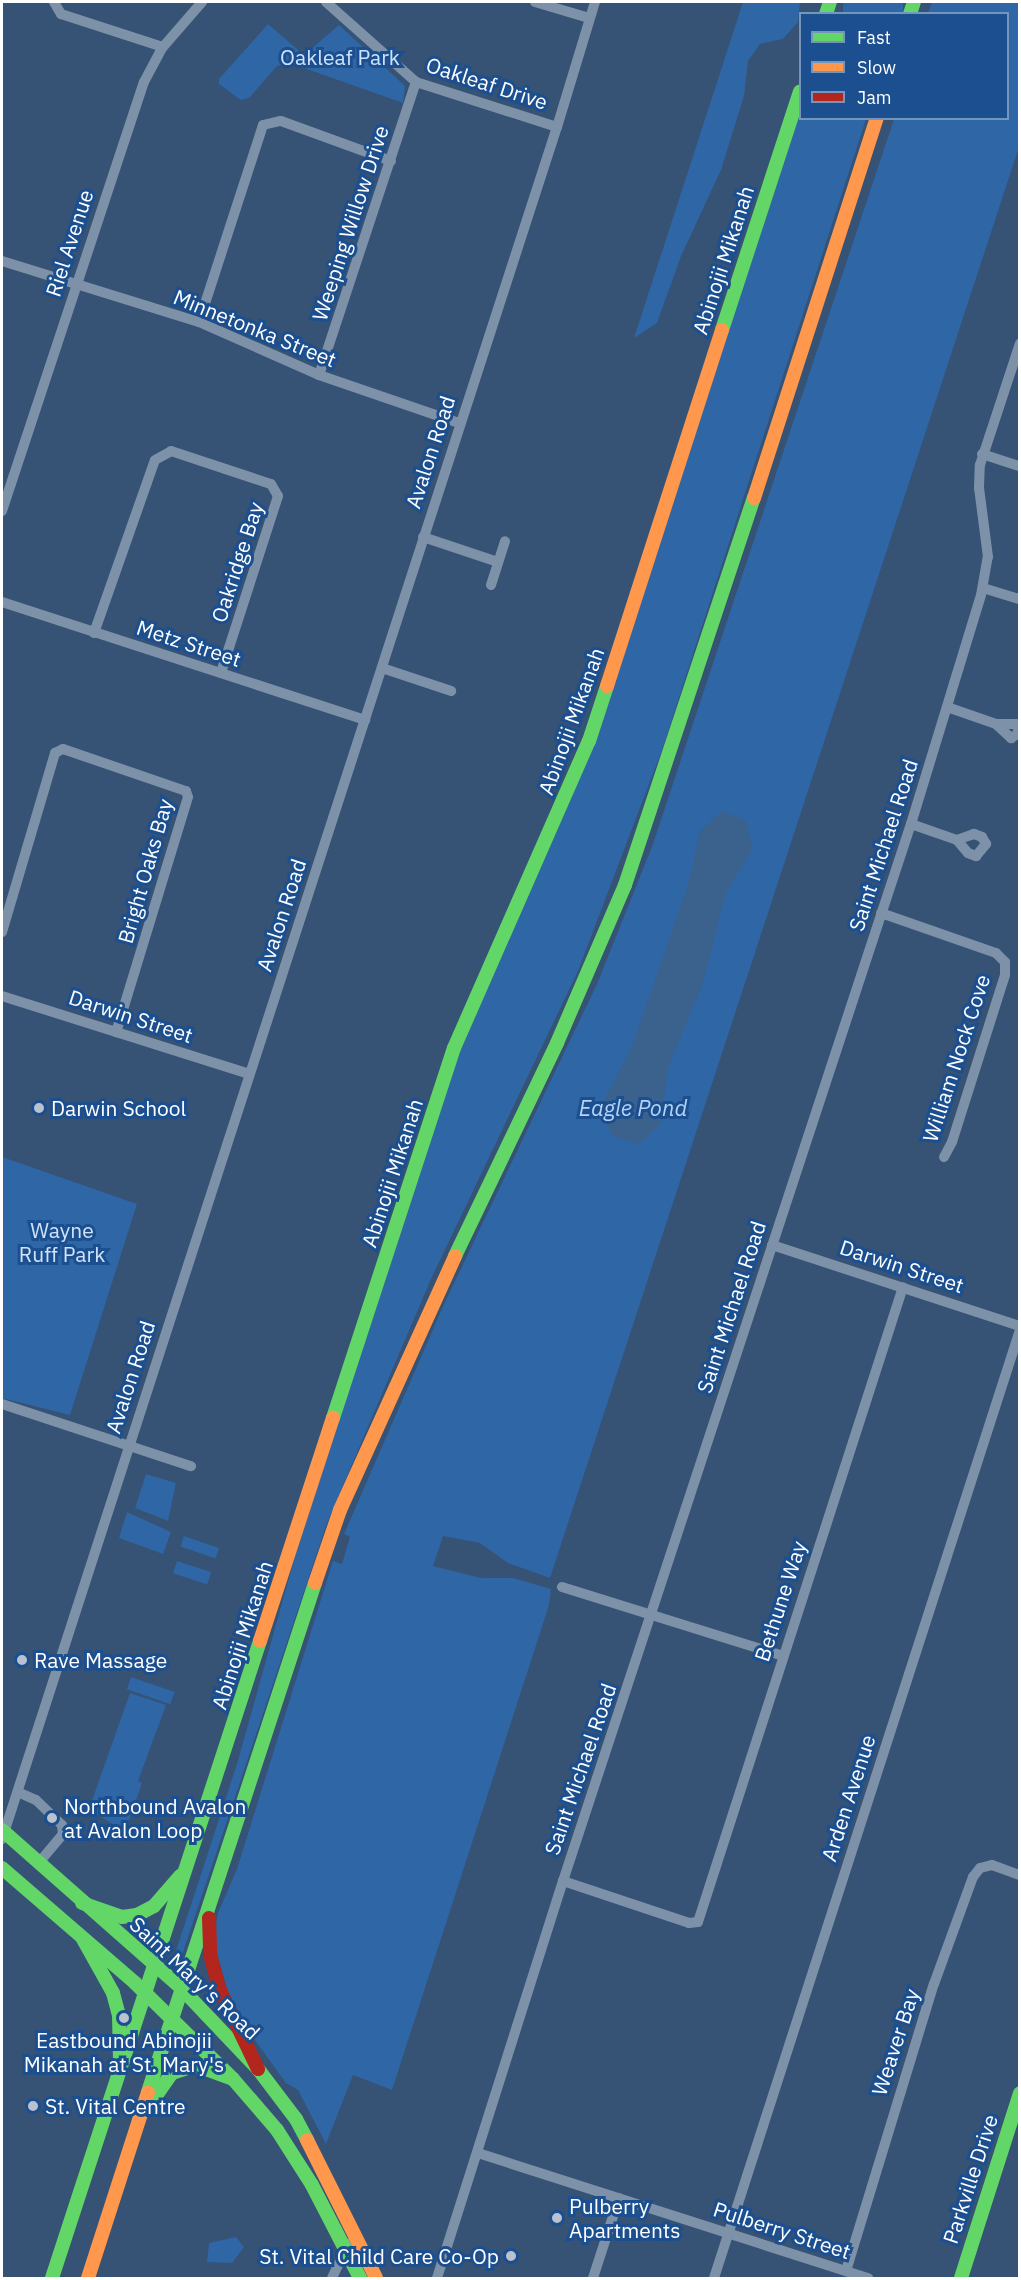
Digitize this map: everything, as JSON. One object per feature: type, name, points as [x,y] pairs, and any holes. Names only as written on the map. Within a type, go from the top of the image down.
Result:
[{"type":"main road","name":"Abinojii Mikanah","points":[[52,2278],[147,1995],[454,1048],[589,741],[799,97]]},
{"type":"main road","points":[[88,2278],[340,1510],[400,1370],[557,1043],[625,885],[680,729],[876,120]]},
{"type":"main road","name":"Saint Mary's Road","points":[[2,1834],[39,1863],[82,1903],[182,1988],[258,2069],[296,2119],[376,2278]]},
{"type":"main road","points":[[82,1903],[122,1917],[137,1915],[168,1893],[190,1863]]},
{"type":"main road","points":[[2,1868],[172,2017],[233,2079],[277,2130],[312,2185],[360,2278]]},
{"type":"main road","points":[[209,1904],[210,1954],[219,1988],[258,2069]]},
{"type":"main road","points":[[83,1939],[113,1993],[119,2015],[121,2073]]},
{"type":"main road","points":[[138,2127],[161,2085],[172,2073],[200,2067],[233,2079]]},
{"type":"main road","name":"Parkville Drive","points":[[961,2278],[1020,2093]]},
{"type":"main road","points":[[41,2278],[59,2257]]},
{"type":"street","points":[[54,2],[61,14],[163,47]]},
{"type":"street","name":"Riel Avenue","points":[[2,511],[132,112],[163,47],[202,2]]},
{"type":"street","name":"Oakleaf Drive","points":[[326,2],[416,82],[558,127]]},
{"type":"street","points":[[535,2],[589,18]]},
{"type":"street","name":"Avalon Road","points":[[2,1834],[20,1793],[128,1445],[382,668],[459,423],[558,127],[595,2]]},
{"type":"street","name":"Weeping Willow Drive","points":[[319,375],[392,161],[416,82]]},
{"type":"street","points":[[199,322],[263,125],[281,122],[392,161]]},
{"type":"street","name":"Minnetonka Street","points":[[2,261],[199,322],[319,375],[459,423]]},
{"type":"street","name":"Saint Michael Road","points":[[437,2278],[563,1881],[653,1614],[911,824],[983,588],[988,557],[979,488],[982,454],[1020,343]]},
{"type":"street","name":"Oakridge Bay","points":[[94,633],[154,460],[171,450],[271,484],[278,496],[221,673]]},
{"type":"street","points":[[982,454],[1020,466]]},
{"type":"street","points":[[423,537],[498,562]]},
{"type":"street","points":[[491,585],[505,541]]},
{"type":"street","points":[[983,588],[1020,599]]},
{"type":"street","name":"Metz Street","points":[[2,602],[365,720]]},
{"type":"street","points":[[382,668],[451,692]]},
{"type":"street","points":[[947,707],[996,724]]},
{"type":"street","name":"Bright Oaks Bay","points":[[2,932],[55,753],[63,749],[186,790],[188,797],[116,1032]]},
{"type":"street","points":[[911,824],[957,840]]},
{"type":"street","name":"William Nock Cove","points":[[881,913],[996,953],[1005,962],[1005,975],[952,1142],[944,1157]]},
{"type":"street","name":"Darwin Street","points":[[2,996],[249,1074]]},
{"type":"street","name":"Darwin Street","points":[[772,1245],[1020,1326]]},
{"type":"street","name":"Bethune Way","points":[[563,1881],[692,1924],[698,1922],[903,1287]]},
{"type":"street","name":"Arden Avenue","points":[[714,2278],[1020,1330]]},
{"type":"street","points":[[2,1404],[191,1466]]},
{"type":"street","points":[[562,1587],[783,1656]]},
{"type":"street","points":[[20,1793],[36,1800],[62,1825],[63,1834],[39,1863]]},
{"type":"street","name":"Weaver Bay","points":[[846,2271],[930,1995],[973,1877],[980,1868],[992,1866],[1020,1875]]},
{"type":"street","name":"Pulberry Street","points":[[478,2153],[868,2278]]},
{"type":"street","points":[[593,2278],[619,2198]]},
{"type":"street","points":[[332,2278],[343,2246],[355,2238]]},
{"type":"green space","points":[[743,2],[800,2],[798,22],[783,39],[760,44],[748,61],[744,96],[721,170],[681,256],[657,323],[634,338]]},
{"type":"green space","points":[[843,2],[903,2],[903,12],[843,12]]},
{"type":"green space","points":[[932,2],[1019,2],[1019,147],[550,1578],[508,1563],[480,1543],[443,1536],[433,1566],[481,1578],[513,1578],[551,1589],[549,1605],[392,2090],[353,2075],[326,2144],[298,2090],[286,2083],[233,2010],[213,1939],[218,1913],[237,1869],[333,1561],[342,1564],[350,1537],[344,1534],[445,1302],[597,984],[653,844],[894,120],[1009,120],[1009,12],[928,12]]},
{"type":"green space","name":"Oakleaf Park","points":[[268,24],[304,55],[339,25],[405,86],[403,103],[290,63],[277,66],[249,98],[241,100],[219,84],[219,79]]},
{"type":"green space","points":[[799,110],[799,120],[866,120],[662,750],[578,971],[431,1279],[327,1523],[182,1955],[175,1954],[237,1764],[296,1553],[459,1051],[571,799]]},
{"type":"green space","name":"Wayne Ruff Park","points":[[2,1157],[137,1204],[70,1415],[2,1398]]},
{"type":"green space","points":[[146,1474],[176,1483],[168,1521],[135,1508]]},
{"type":"green space","points":[[127,1512],[171,1532],[163,1554],[119,1538]]},
{"type":"green space","points":[[184,1536],[219,1548],[215,1558],[180,1546]]},
{"type":"green space","points":[[177,1561],[211,1572],[207,1584],[173,1573]]},
{"type":"green space","points":[[131,1677],[174,1692],[170,1704],[127,1689]]},
{"type":"green space","points":[[130,1693],[166,1705],[138,1781],[142,1783],[125,1832],[89,1809]]},
{"type":"green space","points":[[236,2237],[244,2247],[232,2263],[207,2262],[209,2243]]},
{"type":"water","name":"Eagle Pond","points":[[722,811],[746,820],[753,848],[726,893],[702,986],[669,1065],[660,1124],[638,1145],[611,1134],[601,1107],[632,1046],[687,889],[700,831]]},
{"type":"traffic: fast","points":[[827,12],[830,2]]},
{"type":"traffic: fast","points":[[911,12],[914,2]]},
{"type":"traffic: fast","points":[[722,330],[799,94]]},
{"type":"traffic: fast","points":[[455,1256],[557,1043],[625,885],[754,498]]},
{"type":"traffic: fast","points":[[333,1418],[454,1048],[589,741],[607,686]]},
{"type":"traffic: fast","points":[[148,2092],[315,1583]]},
{"type":"traffic: fast","points":[[52,2278],[260,1641]]},
{"type":"traffic: fast","points":[[2,1830],[181,1988],[258,2069],[296,2119],[307,2140]]},
{"type":"traffic: fast","points":[[2,1868],[135,1983],[233,2079],[277,2130],[312,2185],[360,2278]]},
{"type":"traffic: fast","points":[[82,1903],[122,1917],[137,1915],[154,1906],[180,1876]]},
{"type":"traffic: fast","points":[[83,1939],[113,1993],[119,2015],[120,2060]]},
{"type":"traffic: fast","points":[[153,2100],[172,2073],[187,2068],[200,2067],[233,2079]]},
{"type":"traffic: fast","points":[[961,2278],[1020,2093]]},
{"type":"traffic: slow","points":[[754,498],[876,120]]},
{"type":"traffic: slow","points":[[607,686],[722,330]]},
{"type":"traffic: slow","points":[[315,1583],[340,1510],[455,1256]]},
{"type":"traffic: slow","points":[[260,1641],[333,1418]]},
{"type":"traffic: slow","points":[[88,2278],[148,2092]]},
{"type":"traffic: slow","points":[[307,2140],[376,2278]]},
{"type":"traffic: jam","points":[[209,1918],[210,1954],[219,1988],[258,2069]]},
{"type":"place","name":"Darwin School","points":[[39,1108]]},
{"type":"place","name":"Rave Massage","points":[[22,1660]]},
{"type":"place","name":"Northbound Avalon at Avalon Loop","points":[[52,1818]]},
{"type":"place","name":"Eastbound Abinojii Mikanah at St. Mary's","points":[[124,2018]]},
{"type":"place","name":"St. Vital Centre","points":[[33,2106]]},
{"type":"place","name":"Pulberry Apartments","points":[[557,2218]]},
{"type":"place","name":"St. Vital Child Care Co-Op","points":[[511,2256]]}]
